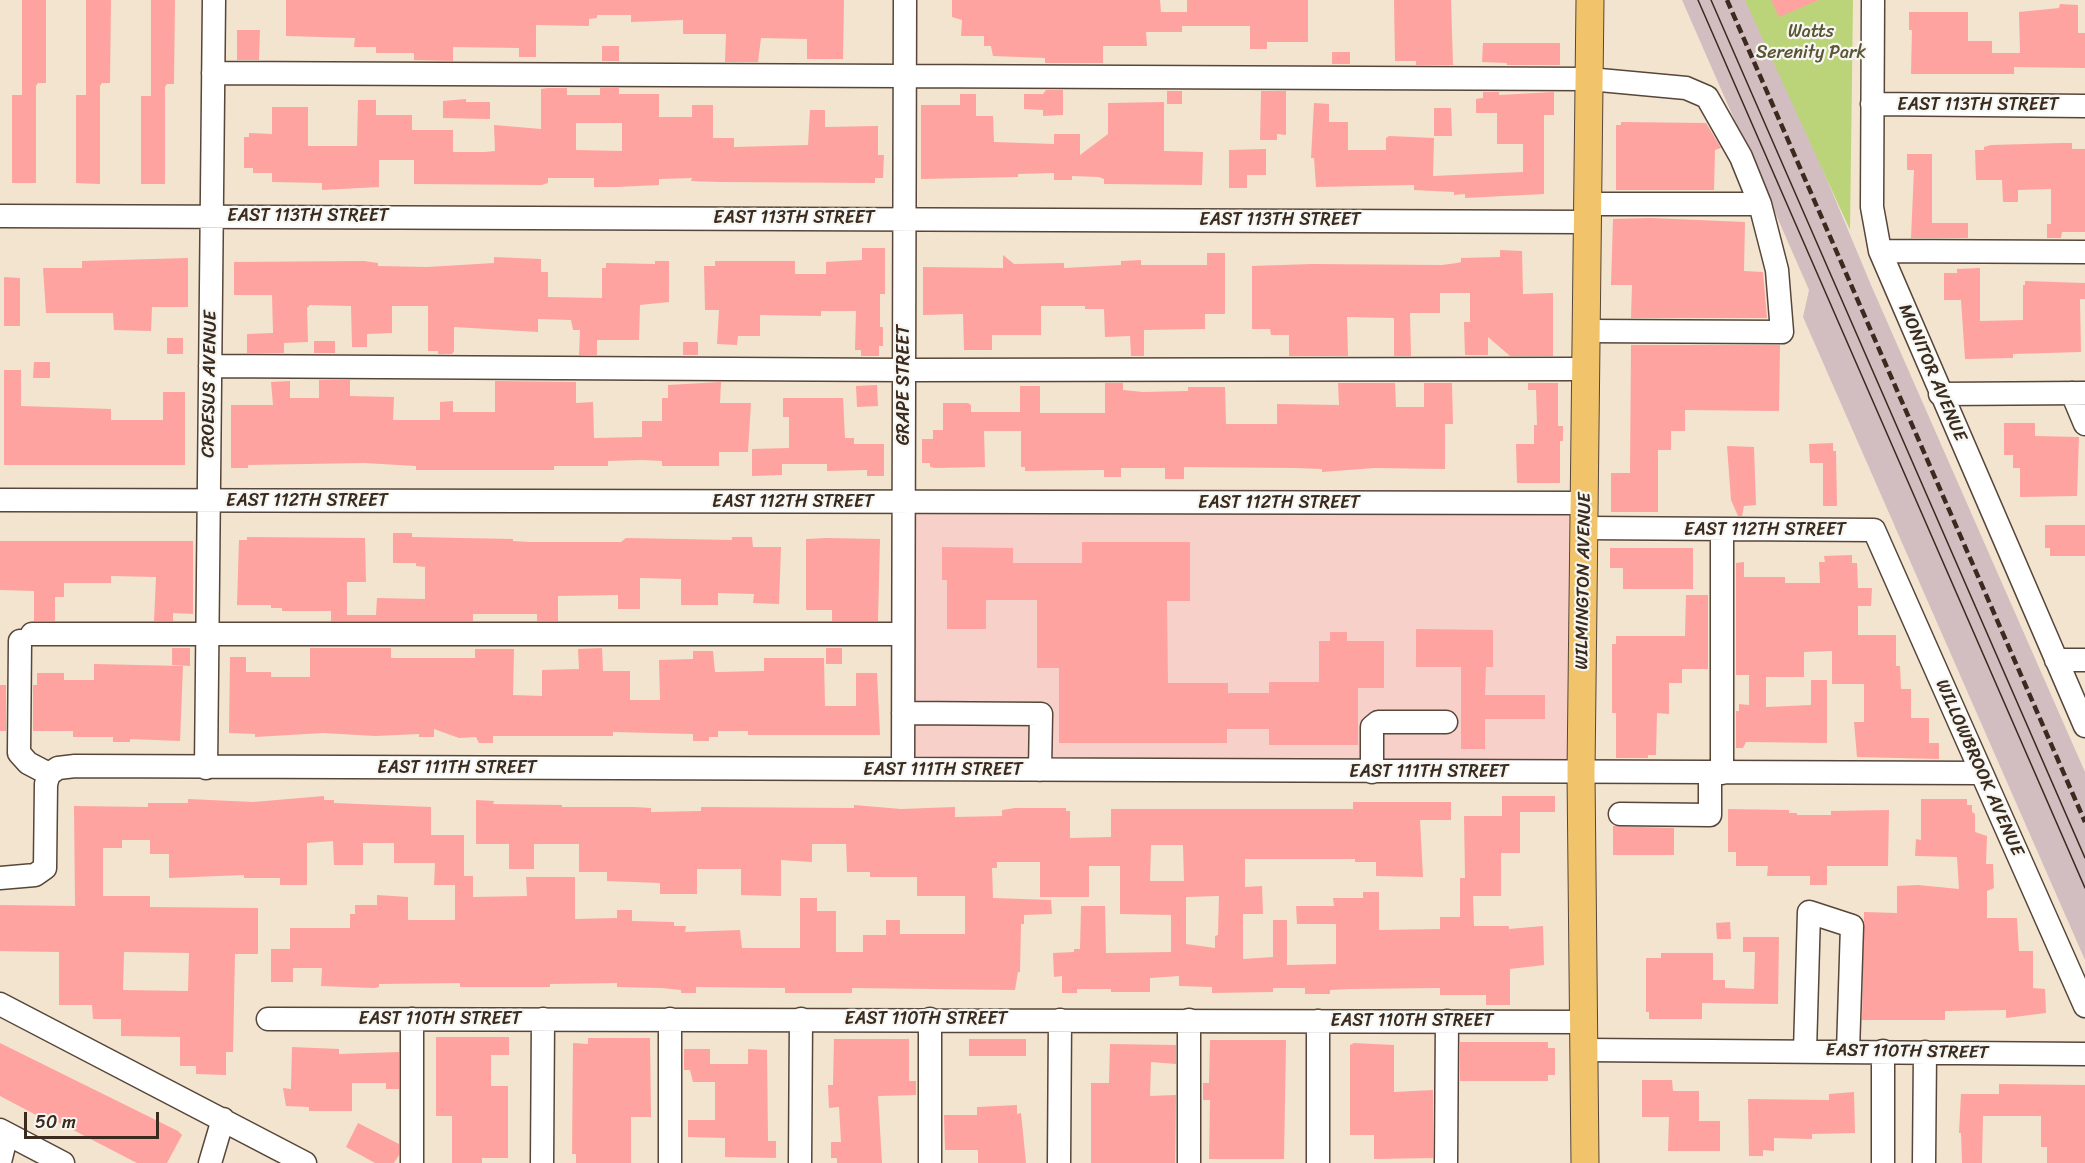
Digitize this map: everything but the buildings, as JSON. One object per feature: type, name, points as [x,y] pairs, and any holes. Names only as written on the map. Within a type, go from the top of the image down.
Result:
[{"type":"main road","name":"WILMINGTON AVENUE","points":[[1585,1163],[1581,773],[1590,0]]},
{"type":"street","name":"CROESUS AVENUE","points":[[206,768],[214,0]]},
{"type":"street","name":"GRAPE STREET","points":[[903,770],[905,0]]},
{"type":"street","name":"MONITOR AVENUE","points":[[1873,0],[1872,207],[1880,251],[2085,726]]},
{"type":"street","points":[[213,74],[1589,79],[1686,88],[1707,97],[1741,157],[1760,204],[1777,270],[1782,332],[1586,331]]},
{"type":"street","name":"EAST 113TH STREET","points":[[1872,104],[2085,106]]},
{"type":"street","name":"EAST 113TH STREET","points":[[0,216],[905,218],[1587,213],[1760,204]]},
{"type":"street","points":[[1880,251],[2085,252]]},
{"type":"street","points":[[210,366],[904,370],[1586,369]]},
{"type":"street","points":[[1940,394],[2078,393],[2085,424]]},
{"type":"street","name":"EAST 112TH STREET","points":[[0,500],[904,503],[1585,516],[1722,529],[1874,530]]},
{"type":"street","points":[[1620,814],[1710,815],[1716,773],[1722,529]]},
{"type":"street","name":"WILLOWBROOK AVENUE","points":[[1874,530],[2085,1006]]},
{"type":"street","points":[[0,878],[35,875],[45,868],[46,784],[49,774],[28,763],[19,753],[26,637],[207,632],[903,634]]},
{"type":"street","points":[[2056,660],[2085,660]]},
{"type":"street","points":[[903,713],[1041,714],[1040,770]]},
{"type":"street","points":[[1372,772],[1372,727],[1378,722],[1446,722]]},
{"type":"street","name":"EAST 111TH STREET","points":[[49,774],[58,768],[75,766],[1981,773]]},
{"type":"street","points":[[1805,1051],[1809,912],[1852,926],[1848,1051]]},
{"type":"street","points":[[0,1004],[305,1163]]},
{"type":"street","name":"EAST 110TH STREET","points":[[268,1019],[1585,1022]]},
{"type":"street","points":[[412,1019],[412,1163]]},
{"type":"street","points":[[542,1163],[543,1019]]},
{"type":"street","points":[[670,1019],[670,1163]]},
{"type":"street","points":[[801,1019],[801,1163]]},
{"type":"street","points":[[930,1019],[930,1163]]},
{"type":"street","points":[[1059,1163],[1060,1020]]},
{"type":"street","points":[[1189,1020],[1189,1163]]},
{"type":"street","points":[[1318,1021],[1318,1163]]},
{"type":"street","points":[[1446,1163],[1447,1021]]},
{"type":"street","name":"EAST 110TH STREET","points":[[1585,1050],[2085,1054]]},
{"type":"street","points":[[1883,1052],[1883,1163]]},
{"type":"street","points":[[1924,1163],[1925,1052]]},
{"type":"street","points":[[210,1163],[223,1119]]},
{"type":"street","points":[[0,1162],[4,1132],[63,1163]]},
{"type":"shaded area","points":[[1682,0],[1752,0],[1871,285],[2085,772],[2085,960],[1803,317],[1809,290]]},
{"type":"shaded area","points":[[905,505],[1581,506],[1578,769],[905,767]]},
{"type":"green space","name":"Watts Serenity Park","points":[[1745,0],[1853,0],[1850,230]]},
{"type":"tram line","points":[[1698,0],[2085,888]]},
{"type":"tram line","points":[[1711,0],[2085,858]]},
{"type":"railway","points":[[1727,0],[2085,822]]}]
